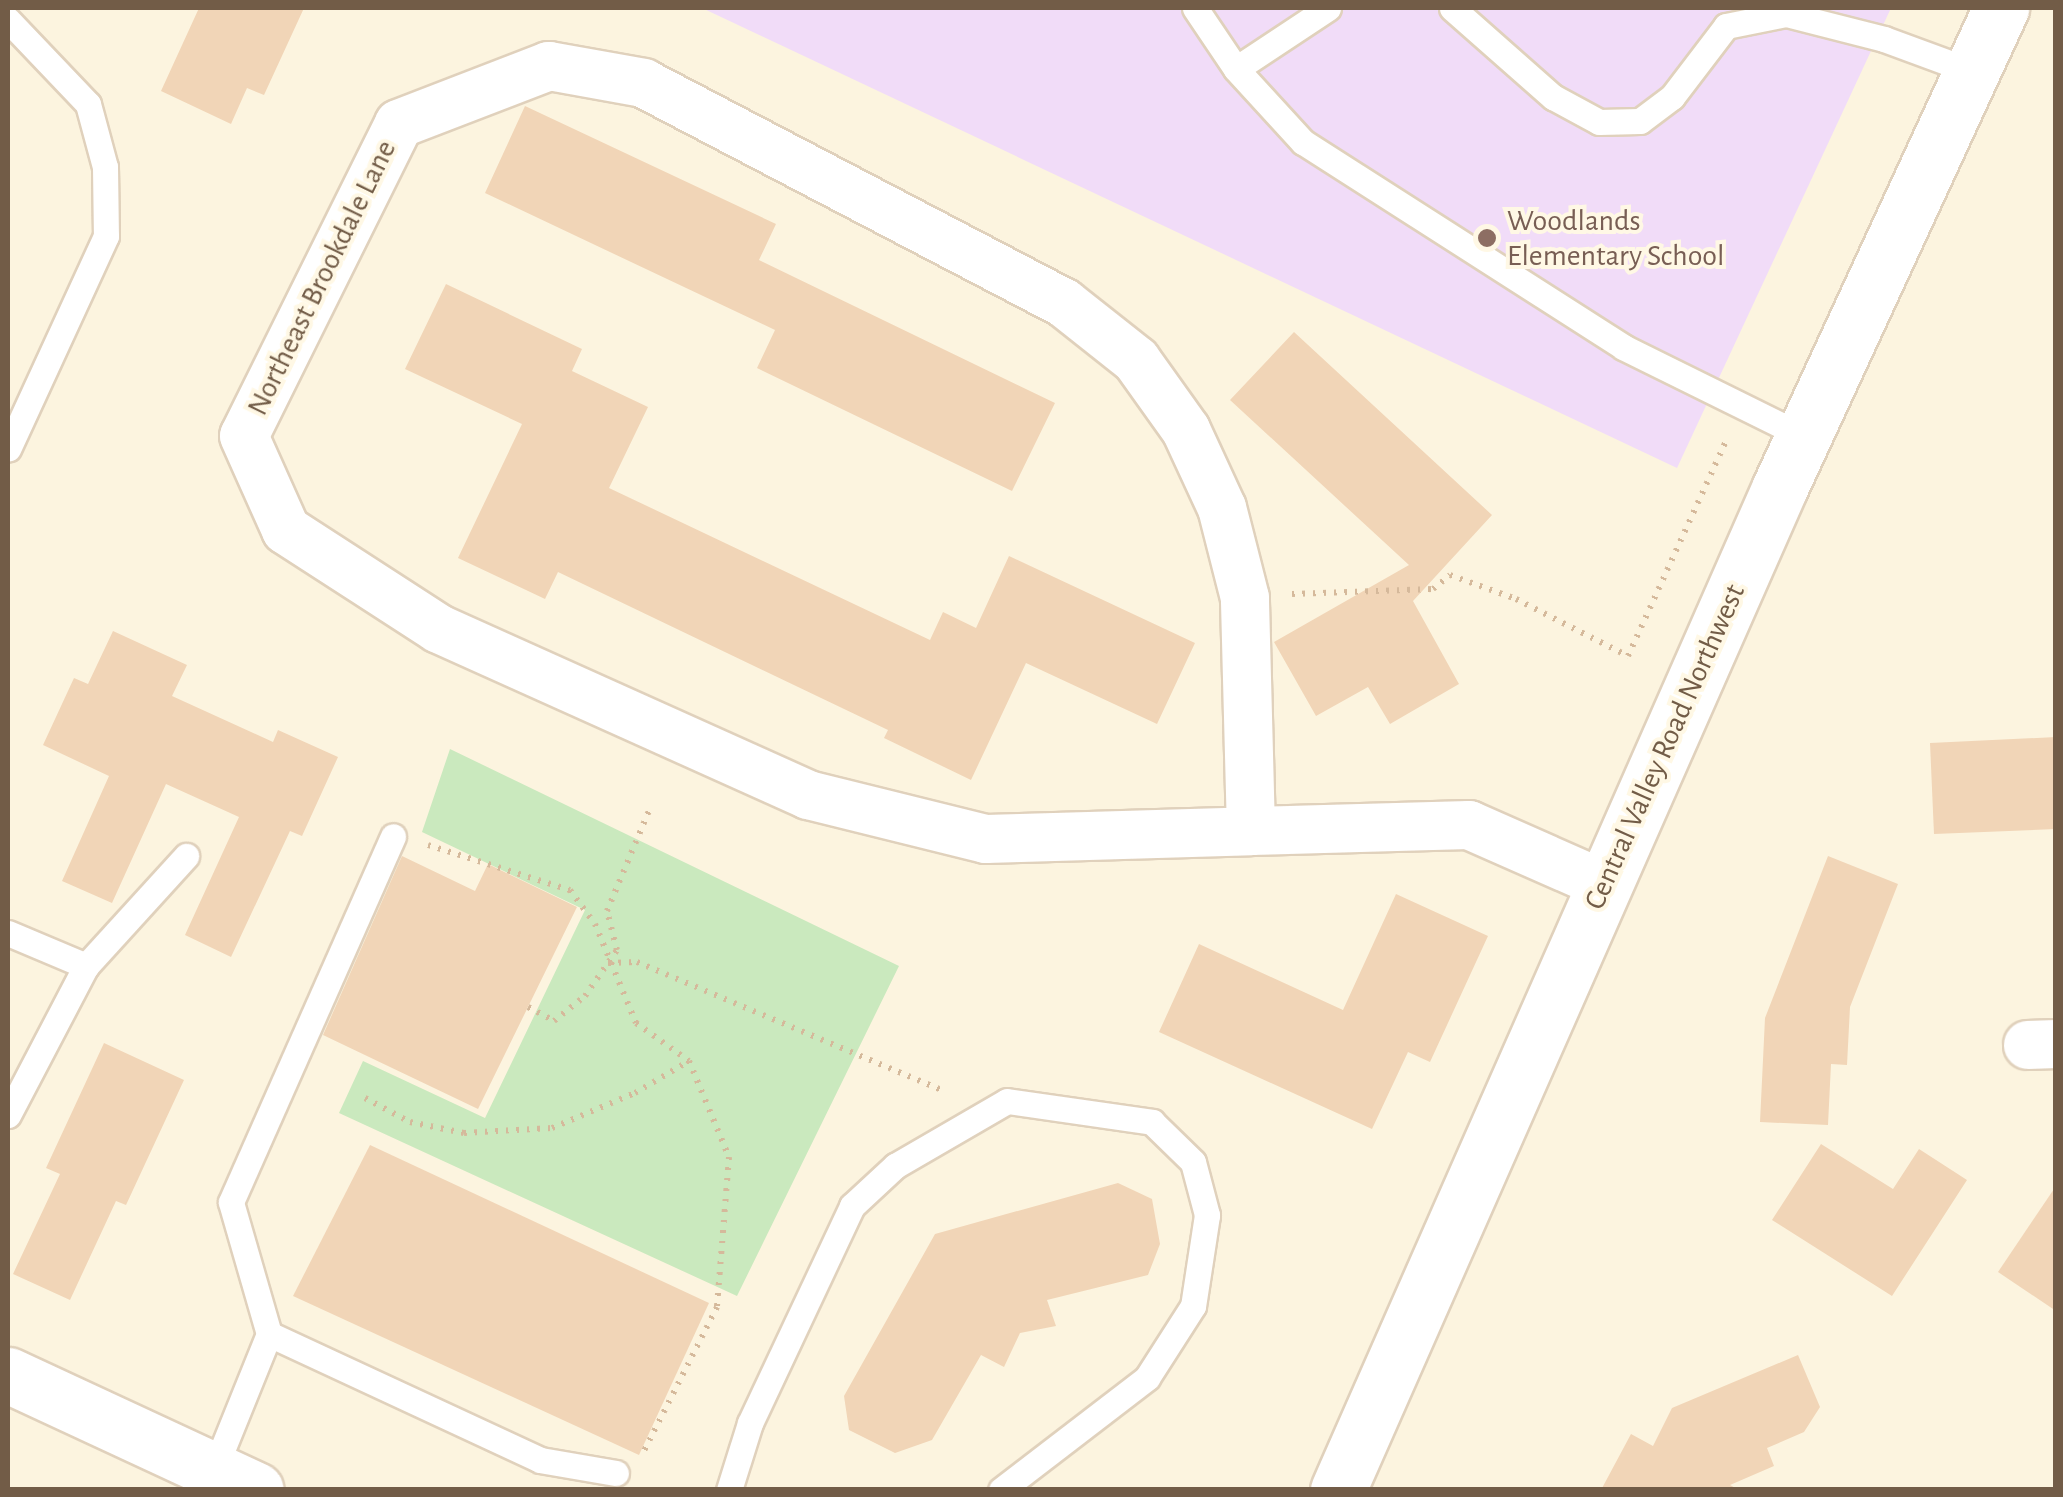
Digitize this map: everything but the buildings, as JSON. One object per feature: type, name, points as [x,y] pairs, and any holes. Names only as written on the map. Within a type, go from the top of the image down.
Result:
[{"type":"main road","name":"Central Valley Road Northwest","points":[[1338,1490],[1802,436],[2001,8]]},
{"type":"main road","points":[[8,1375],[235,1480]]},
{"type":"street","name":"Northeast Brookdale Lane","points":[[1251,831],[1246,598],[1222,508],[1186,430],[1136,360],[1064,302],[644,84],[548,66],[399,124],[244,436],[286,530],[438,628],[808,795],[986,839],[1469,825],[1605,884]]},
{"type":"lane","points":[[1196,8],[1236,69],[1302,142],[1453,242],[1623,347],[1802,436]]},
{"type":"lane","points":[[1236,69],[1328,8]]},
{"type":"lane","points":[[1452,8],[1552,97],[1599,122],[1640,121],[1672,97],[1726,26],[1780,11],[1884,39],[1972,72]]},
{"type":"lane","points":[[8,20],[88,104],[106,167],[106,236],[8,449]]},
{"type":"lane","points":[[235,1480],[270,1334],[230,1202],[393,836]]},
{"type":"lane","points":[[8,1115],[86,966],[186,856]]},
{"type":"lane","points":[[8,933],[86,966]]},
{"type":"lane","points":[[729,1490],[750,1424],[852,1206],[894,1166],[1007,1101],[1152,1122],[1193,1162],[1208,1216],[1193,1306],[1147,1378],[1001,1490]]},
{"type":"lane","points":[[270,1334],[540,1460],[616,1472]]},
{"type":"path","points":[[1246,598],[1433,589],[1450,576],[1516,599],[1628,656],[1734,422]]},
{"type":"path","points":[[528,1008],[554,1020],[585,996],[617,950],[607,911],[651,806]]},
{"type":"path","points":[[393,836],[477,856],[570,890],[595,924],[636,1023],[688,1061],[729,1157],[717,1307],[652,1446],[616,1472]]},
{"type":"path","points":[[608,963],[637,962],[991,1111]]},
{"type":"path","points":[[366,1098],[410,1122],[464,1134],[552,1128],[635,1093],[688,1061]]},
{"type":"shaded area","name":"Woodlands Elementary School","points":[[702,8],[1891,8],[1677,468]]},
{"type":"green space","points":[[450,749],[899,966],[737,1296],[339,1113],[363,1061],[485,1118],[585,910],[422,832]]},
{"type":"place","name":"Woodlands Elementary School","points":[[1487,238]]}]
